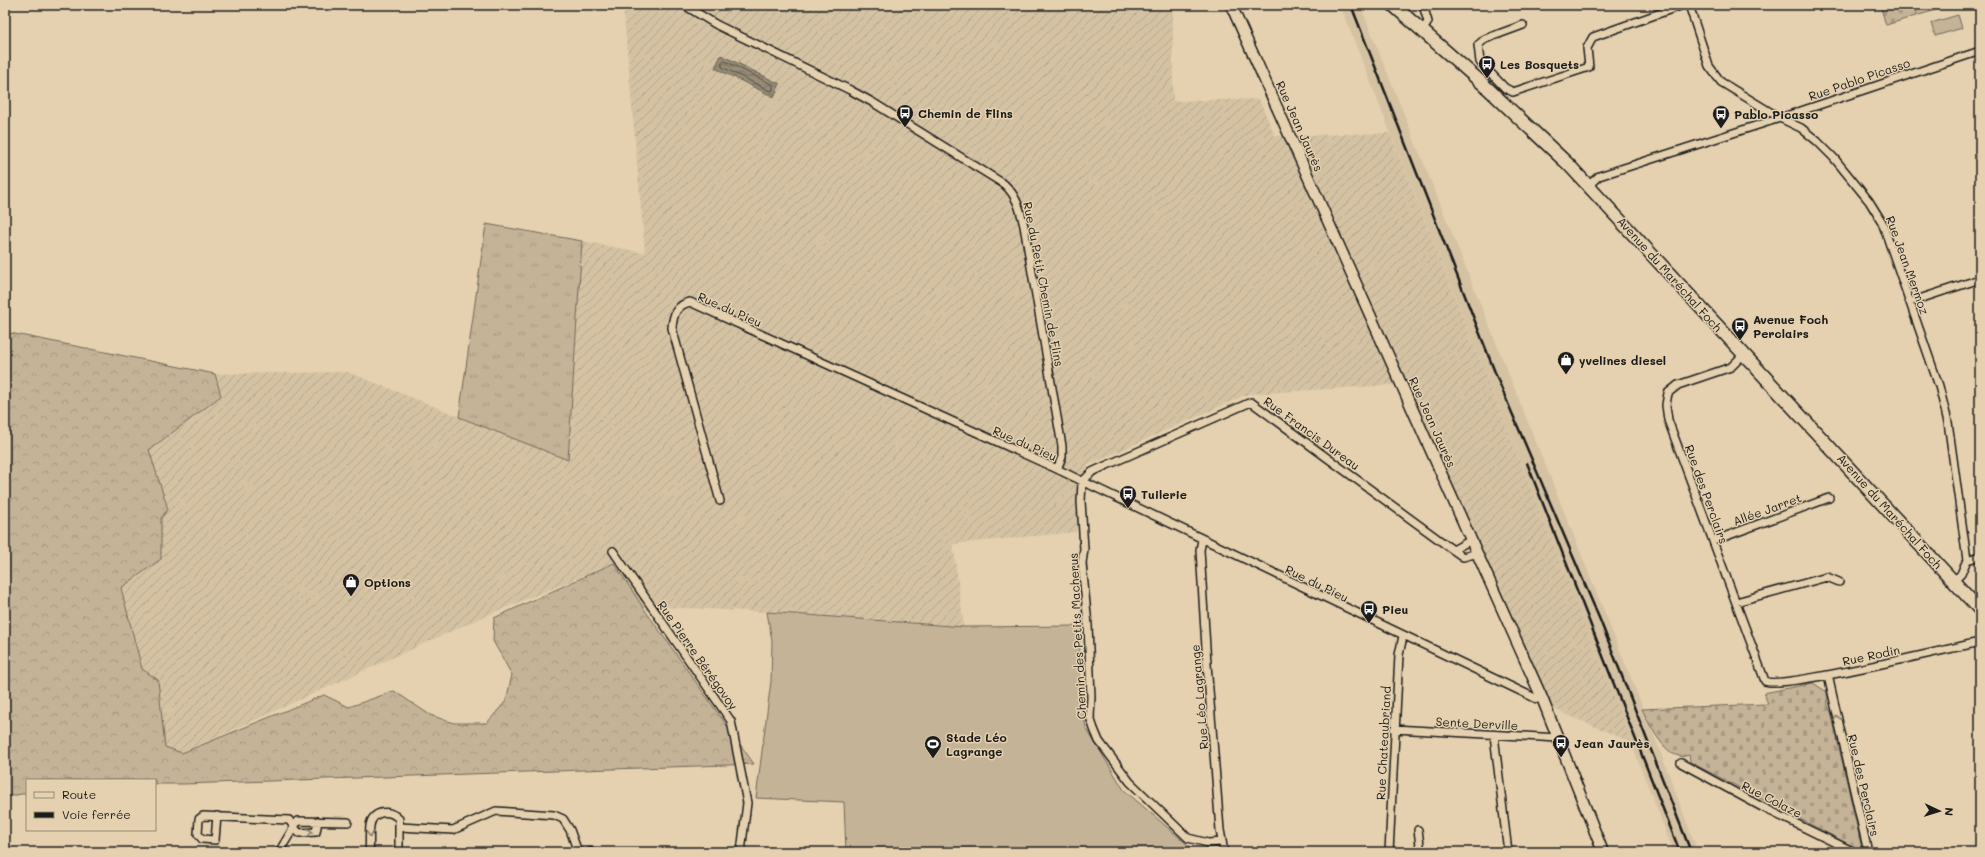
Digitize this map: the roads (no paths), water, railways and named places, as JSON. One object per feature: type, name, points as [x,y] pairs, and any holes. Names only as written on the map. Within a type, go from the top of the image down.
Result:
[{"type":"main road","name":"Rue Jean Jaurès","points":[[1231,5],[1542,698],[1603,852]]},
{"type":"main road","name":"Avenue du Maréchal Foch","points":[[1393,5],[1482,83],[1589,186],[1743,355],[1836,452],[1980,610]]},
{"type":"street","name":"Rue du Petit Chemin de Flins","points":[[684,5],[717,25],[867,99],[1004,184],[1014,195],[1020,207],[1024,226],[1062,446],[1062,457],[1057,469]]},
{"type":"street","points":[[1422,31],[1428,22],[1423,5]]},
{"type":"street","points":[[1523,25],[1484,39],[1478,45],[1480,62],[1505,88],[1513,92],[1588,67],[1587,48],[1593,37],[1683,5]]},
{"type":"street","name":"Rue Jean Mermoz","points":[[1689,5],[1709,66],[1721,82],[1780,118],[1801,128],[1827,150],[1876,212],[1885,227],[1939,386],[1948,422],[1967,560]]},
{"type":"street","name":"Rue Pablo Picasso","points":[[1589,186],[1599,176],[1780,118],[1980,51]]},
{"type":"street","points":[[1910,302],[1980,279]]},
{"type":"street","name":"Rue du Pieu","points":[[720,502],[672,328],[673,318],[676,311],[683,304],[690,302],[1057,469],[1403,636],[1537,699],[1542,698]]},
{"type":"street","name":"Rue des Perclairs","points":[[1743,355],[1731,367],[1678,386],[1668,393],[1666,404],[1668,420],[1765,681]]},
{"type":"street","name":"Rue Francis Dureau","points":[[1082,482],[1092,472],[1098,469],[1251,402],[1463,557],[1478,553]]},
{"type":"street","name":"Chemin des Petits Macherus","points":[[1082,482],[1081,501],[1084,549],[1082,563],[1089,639],[1092,697],[1090,717],[1094,729],[1099,740],[1130,782],[1188,838],[1208,843],[1222,842]]},
{"type":"street","name":"Allée Jarret","points":[[1713,541],[1829,498]]},
{"type":"street","name":"Rue Léo Lagrange","points":[[1202,540],[1200,550],[1207,664],[1224,852]]},
{"type":"street","points":[[1453,550],[1471,540]]},
{"type":"street","name":"Rue Pierre Bérégovoy","points":[[613,551],[731,721],[747,803],[742,852]]},
{"type":"street","points":[[1954,581],[1961,574],[1967,560],[1980,556]]},
{"type":"street","points":[[1736,602],[1828,577],[1839,582]]},
{"type":"street","name":"Rue Chateaubriand","points":[[1389,852],[1394,730],[1399,655],[1403,636]]},
{"type":"street","name":"Rue Rodin","points":[[1765,681],[1780,683],[1828,675],[1980,642]]},
{"type":"street","name":"Rue des Perclairs","points":[[1828,675],[1868,852]]},
{"type":"street","name":"Sente Derville","points":[[1394,730],[1558,738]]},
{"type":"street","points":[[1494,735],[1508,852]]},
{"type":"street","name":"Rue Colaze","points":[[1681,763],[1762,807],[1854,852]]},
{"type":"street","points":[[400,827],[453,830],[496,811],[554,815],[563,819],[570,830],[578,852]]},
{"type":"street","points":[[369,852],[370,825],[375,816],[381,812],[394,813],[399,819],[399,852]]},
{"type":"street","points":[[217,816],[289,820],[298,833],[316,832],[318,821]]},
{"type":"street","points":[[279,852],[298,821],[348,822]]},
{"type":"street","points":[[1416,852],[1420,845],[1418,830]]},
{"type":"water","points":[[721,55],[780,84],[774,97],[715,68]]},
{"type":"railway","points":[[1351,5],[1498,380],[1600,620],[1691,852]]},
{"type":"railway","points":[[1527,463],[1680,852]]},
{"type":"place","name":"Les Bosquets","points":[[1487,79]]},
{"type":"place","name":"Chemin de Flins","points":[[905,128]]},
{"type":"place","name":"Pablo Picasso","points":[[1721,129]]},
{"type":"place","name":"Avenue Foch Perclairs","points":[[1740,341]]},
{"type":"place","name":"yvelines diesel","points":[[1566,375]]},
{"type":"place","name":"Tuilerie","points":[[1128,509]]},
{"type":"place","name":"Options","points":[[351,597]]},
{"type":"place","name":"Pieu","points":[[1369,624]]},
{"type":"place","name":"Jean Jaurès","points":[[1561,758]]},
{"type":"place","name":"Stade Léo Lagrange","points":[[933,759]]}]
